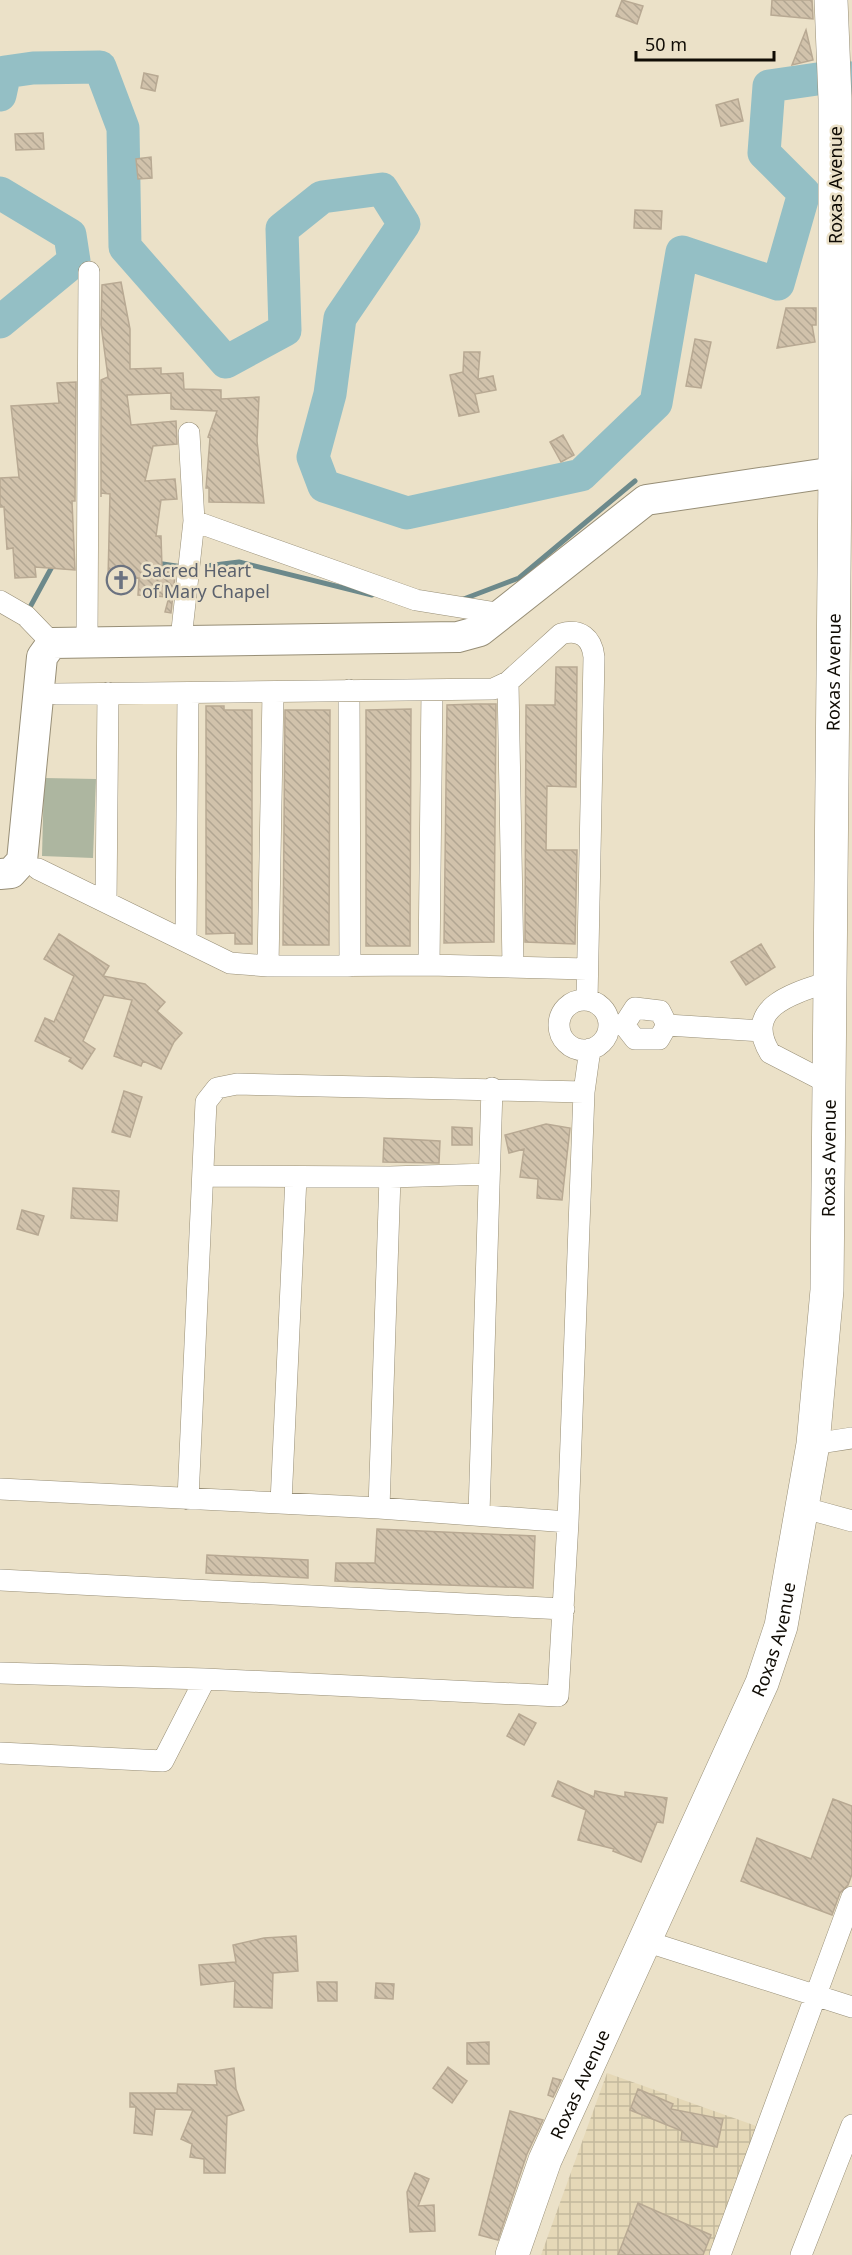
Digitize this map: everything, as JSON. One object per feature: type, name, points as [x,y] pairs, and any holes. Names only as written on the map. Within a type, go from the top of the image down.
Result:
[{"type":"main road","name":"Roxas Avenue","points":[[512,2255],[545,2160],[762,1683],[781,1626],[813,1444],[827,1290],[832,981],[835,99],[831,0]]},
{"type":"street","points":[[87,641],[88,272]]},
{"type":"street","points":[[180,639],[194,521],[189,433]]},
{"type":"street","points":[[0,601],[26,616],[52,643],[180,639],[458,637],[480,631],[646,500],[835,472]]},
{"type":"street","points":[[194,521],[416,600],[503,614]]},
{"type":"street","points":[[56,694],[493,689],[508,682],[561,634],[572,630],[579,632],[593,646],[587,1000]]},
{"type":"street","points":[[0,874],[11,873],[22,861],[42,657],[52,643]]},
{"type":"street","points":[[508,682],[513,966]]},
{"type":"street","points":[[349,690],[350,966]]},
{"type":"street","points":[[429,965],[432,690]]},
{"type":"street","points":[[106,902],[108,693]]},
{"type":"street","points":[[186,941],[188,693]]},
{"type":"street","points":[[268,966],[273,693]]},
{"type":"street","points":[[38,869],[230,963],[268,966],[429,965],[587,969]]},
{"type":"street","points":[[830,1084],[770,1053],[762,1031],[764,1018],[771,1007],[786,996],[832,981]]},
{"type":"street","points":[[617,1024],[603,1008],[587,1000],[571,1004],[565,1010],[560,1026],[566,1042],[573,1047],[590,1049],[604,1040],[635,1008],[660,1011],[667,1025],[762,1031]]},
{"type":"street","points":[[0,1672],[205,1679],[558,1696],[568,1522],[584,1092],[590,1049]]},
{"type":"street","points":[[188,1499],[206,1102],[217,1088],[237,1084],[492,1088],[584,1092]]},
{"type":"street","points":[[479,1514],[492,1088]]},
{"type":"street","points":[[203,1176],[390,1177],[489,1174]]},
{"type":"street","points":[[281,1503],[296,1177]]},
{"type":"street","points":[[379,1508],[390,1177]]},
{"type":"street","points":[[813,1444],[852,1438]]},
{"type":"street","points":[[0,1489],[379,1508],[568,1522]]},
{"type":"street","points":[[801,1507],[852,1521]]},
{"type":"street","points":[[0,1580],[564,1609]]},
{"type":"street","points":[[0,1753],[163,1761],[205,1679]]},
{"type":"street","points":[[720,2255],[852,1897]]},
{"type":"street","points":[[645,1941],[852,2007]]},
{"type":"street","points":[[801,2255],[852,2125]]},
{"type":"shaded area","points":[[607,2073],[765,2129],[717,2255],[541,2255]]},
{"type":"green space","points":[[44,778],[96,779],[93,858],[42,856]]},
{"type":"building","points":[[622,0],[643,6],[637,24],[616,16]]},
{"type":"building","points":[[772,0],[812,0],[813,19],[771,15]]},
{"type":"building","points":[[806,30],[813,60],[792,65]]},
{"type":"building","points":[[144,73],[158,76],[155,91],[141,88]]},
{"type":"building","points":[[738,99],[743,121],[721,126],[716,105]]},
{"type":"building","points":[[43,133],[44,149],[16,150],[15,134]]},
{"type":"building","points":[[151,157],[152,178],[138,179],[136,159]]},
{"type":"building","points":[[635,210],[662,211],[661,229],[634,228]]},
{"type":"building","points":[[121,282],[130,329],[130,369],[161,368],[161,374],[183,373],[184,389],[221,390],[221,399],[259,397],[257,441],[264,503],[209,502],[209,488],[206,488],[210,438],[208,437],[217,411],[171,409],[171,393],[127,395],[131,425],[176,421],[177,444],[153,446],[145,481],[175,479],[177,499],[161,500],[156,536],[161,536],[162,567],[166,567],[166,571],[175,571],[176,566],[171,613],[165,612],[169,597],[138,595],[139,578],[108,579],[110,494],[101,493],[101,380],[108,377],[101,325],[102,285]]},
{"type":"building","points":[[786,308],[816,308],[816,325],[812,325],[815,342],[777,348]]},
{"type":"building","points":[[695,339],[711,342],[701,388],[686,386]]},
{"type":"building","points":[[464,352],[480,352],[478,379],[493,376],[496,390],[475,394],[479,412],[459,416],[450,375],[463,372]]},
{"type":"building","points":[[76,382],[75,501],[72,501],[75,570],[35,567],[36,577],[15,578],[13,548],[7,549],[4,507],[0,507],[0,478],[19,477],[11,406],[59,403],[57,383]]},
{"type":"building","points":[[563,435],[574,455],[561,462],[550,442]]},
{"type":"building","points":[[556,667],[577,667],[576,787],[547,786],[546,850],[577,850],[575,944],[525,942],[526,705],[555,705]]},
{"type":"building","points":[[496,704],[494,942],[444,943],[447,705]]},
{"type":"building","points":[[206,706],[224,706],[224,710],[252,710],[252,944],[235,944],[235,933],[206,934]]},
{"type":"building","points":[[411,709],[410,946],[366,946],[366,710]]},
{"type":"building","points":[[285,710],[330,710],[329,945],[283,945]]},
{"type":"building","points":[[59,934],[109,966],[103,976],[145,984],[165,1002],[157,1011],[182,1033],[174,1042],[161,1069],[143,1061],[141,1066],[114,1056],[132,1000],[104,995],[83,1041],[95,1049],[82,1069],[69,1061],[71,1058],[35,1041],[45,1018],[54,1022],[74,976],[44,959]]},
{"type":"building","points":[[761,944],[775,967],[746,985],[731,962]]},
{"type":"building","points":[[124,1091],[142,1097],[130,1137],[112,1132]]},
{"type":"building","points":[[546,1124],[570,1128],[562,1200],[537,1198],[538,1179],[520,1177],[524,1149],[509,1153],[505,1135]]},
{"type":"building","points":[[452,1127],[472,1128],[472,1145],[452,1145]]},
{"type":"building","points":[[384,1138],[440,1141],[439,1163],[383,1162]]},
{"type":"building","points":[[73,1188],[119,1191],[117,1221],[71,1218]]},
{"type":"building","points":[[22,1210],[44,1216],[38,1235],[17,1229]]},
{"type":"building","points":[[377,1529],[535,1536],[533,1588],[335,1581],[336,1563],[375,1563]]},
{"type":"building","points":[[207,1555],[308,1560],[308,1578],[206,1573]]},
{"type":"building","points":[[519,1714],[536,1723],[524,1745],[507,1736]]},
{"type":"building","points":[[558,1781],[594,1797],[595,1791],[625,1797],[625,1792],[667,1798],[663,1823],[657,1822],[641,1862],[613,1851],[614,1849],[578,1840],[586,1810],[552,1796]]},
{"type":"building","points":[[833,1799],[852,1806],[852,1874],[848,1885],[840,1893],[832,1915],[741,1881],[757,1838],[811,1859]]},
{"type":"building","points":[[296,1936],[298,1971],[273,1973],[272,2008],[234,2007],[235,1981],[201,1985],[199,1965],[236,1962],[233,1945],[264,1938]]},
{"type":"building","points":[[317,1982],[337,1982],[337,2001],[318,2001]]},
{"type":"building","points":[[376,1983],[394,1984],[393,1999],[375,1998]]},
{"type":"building","points":[[489,2042],[489,2064],[467,2064],[467,2043]]},
{"type":"building","points":[[448,2067],[467,2081],[452,2103],[433,2088]]},
{"type":"building","points":[[234,2068],[236,2089],[244,2110],[227,2116],[225,2173],[204,2173],[204,2159],[190,2157],[192,2144],[181,2139],[193,2110],[155,2109],[152,2135],[134,2133],[136,2107],[130,2107],[130,2093],[177,2093],[178,2084],[217,2085],[215,2071]]},
{"type":"building","points":[[553,2078],[561,2080],[553,2097],[548,2095]]},
{"type":"building","points":[[638,2089],[673,2104],[671,2109],[723,2119],[717,2147],[681,2140],[682,2131],[630,2110]]},
{"type":"building","points":[[510,2111],[543,2120],[527,2154],[498,2240],[479,2235]]},
{"type":"building","points":[[415,2173],[429,2179],[418,2206],[434,2205],[435,2231],[410,2232],[407,2192]]},
{"type":"building","points":[[638,2203],[711,2235],[703,2255],[618,2255]]},
{"type":"waterway","points":[[0,95],[5,72],[33,68],[100,67],[123,128],[125,247],[226,362],[285,330],[282,229],[322,197],[382,189],[404,224],[340,318],[330,394],[313,457],[324,486],[407,513],[581,475],[656,403],[682,252],[778,284],[804,193],[764,153],[769,86],[831,77],[852,78]]},
{"type":"waterway","points":[[0,193],[70,235],[74,261],[0,322]]},
{"type":"waterway","points":[[461,600],[519,578],[635,481]]},
{"type":"waterway","points":[[206,566],[239,562],[372,595]]},
{"type":"waterway","points":[[25,607],[29,609],[54,563]]},
{"type":"waterway","points":[[156,563],[183,567]]},
{"type":"place","name":"Sacred Heart of Mary Chapel","points":[[121,580]]}]
